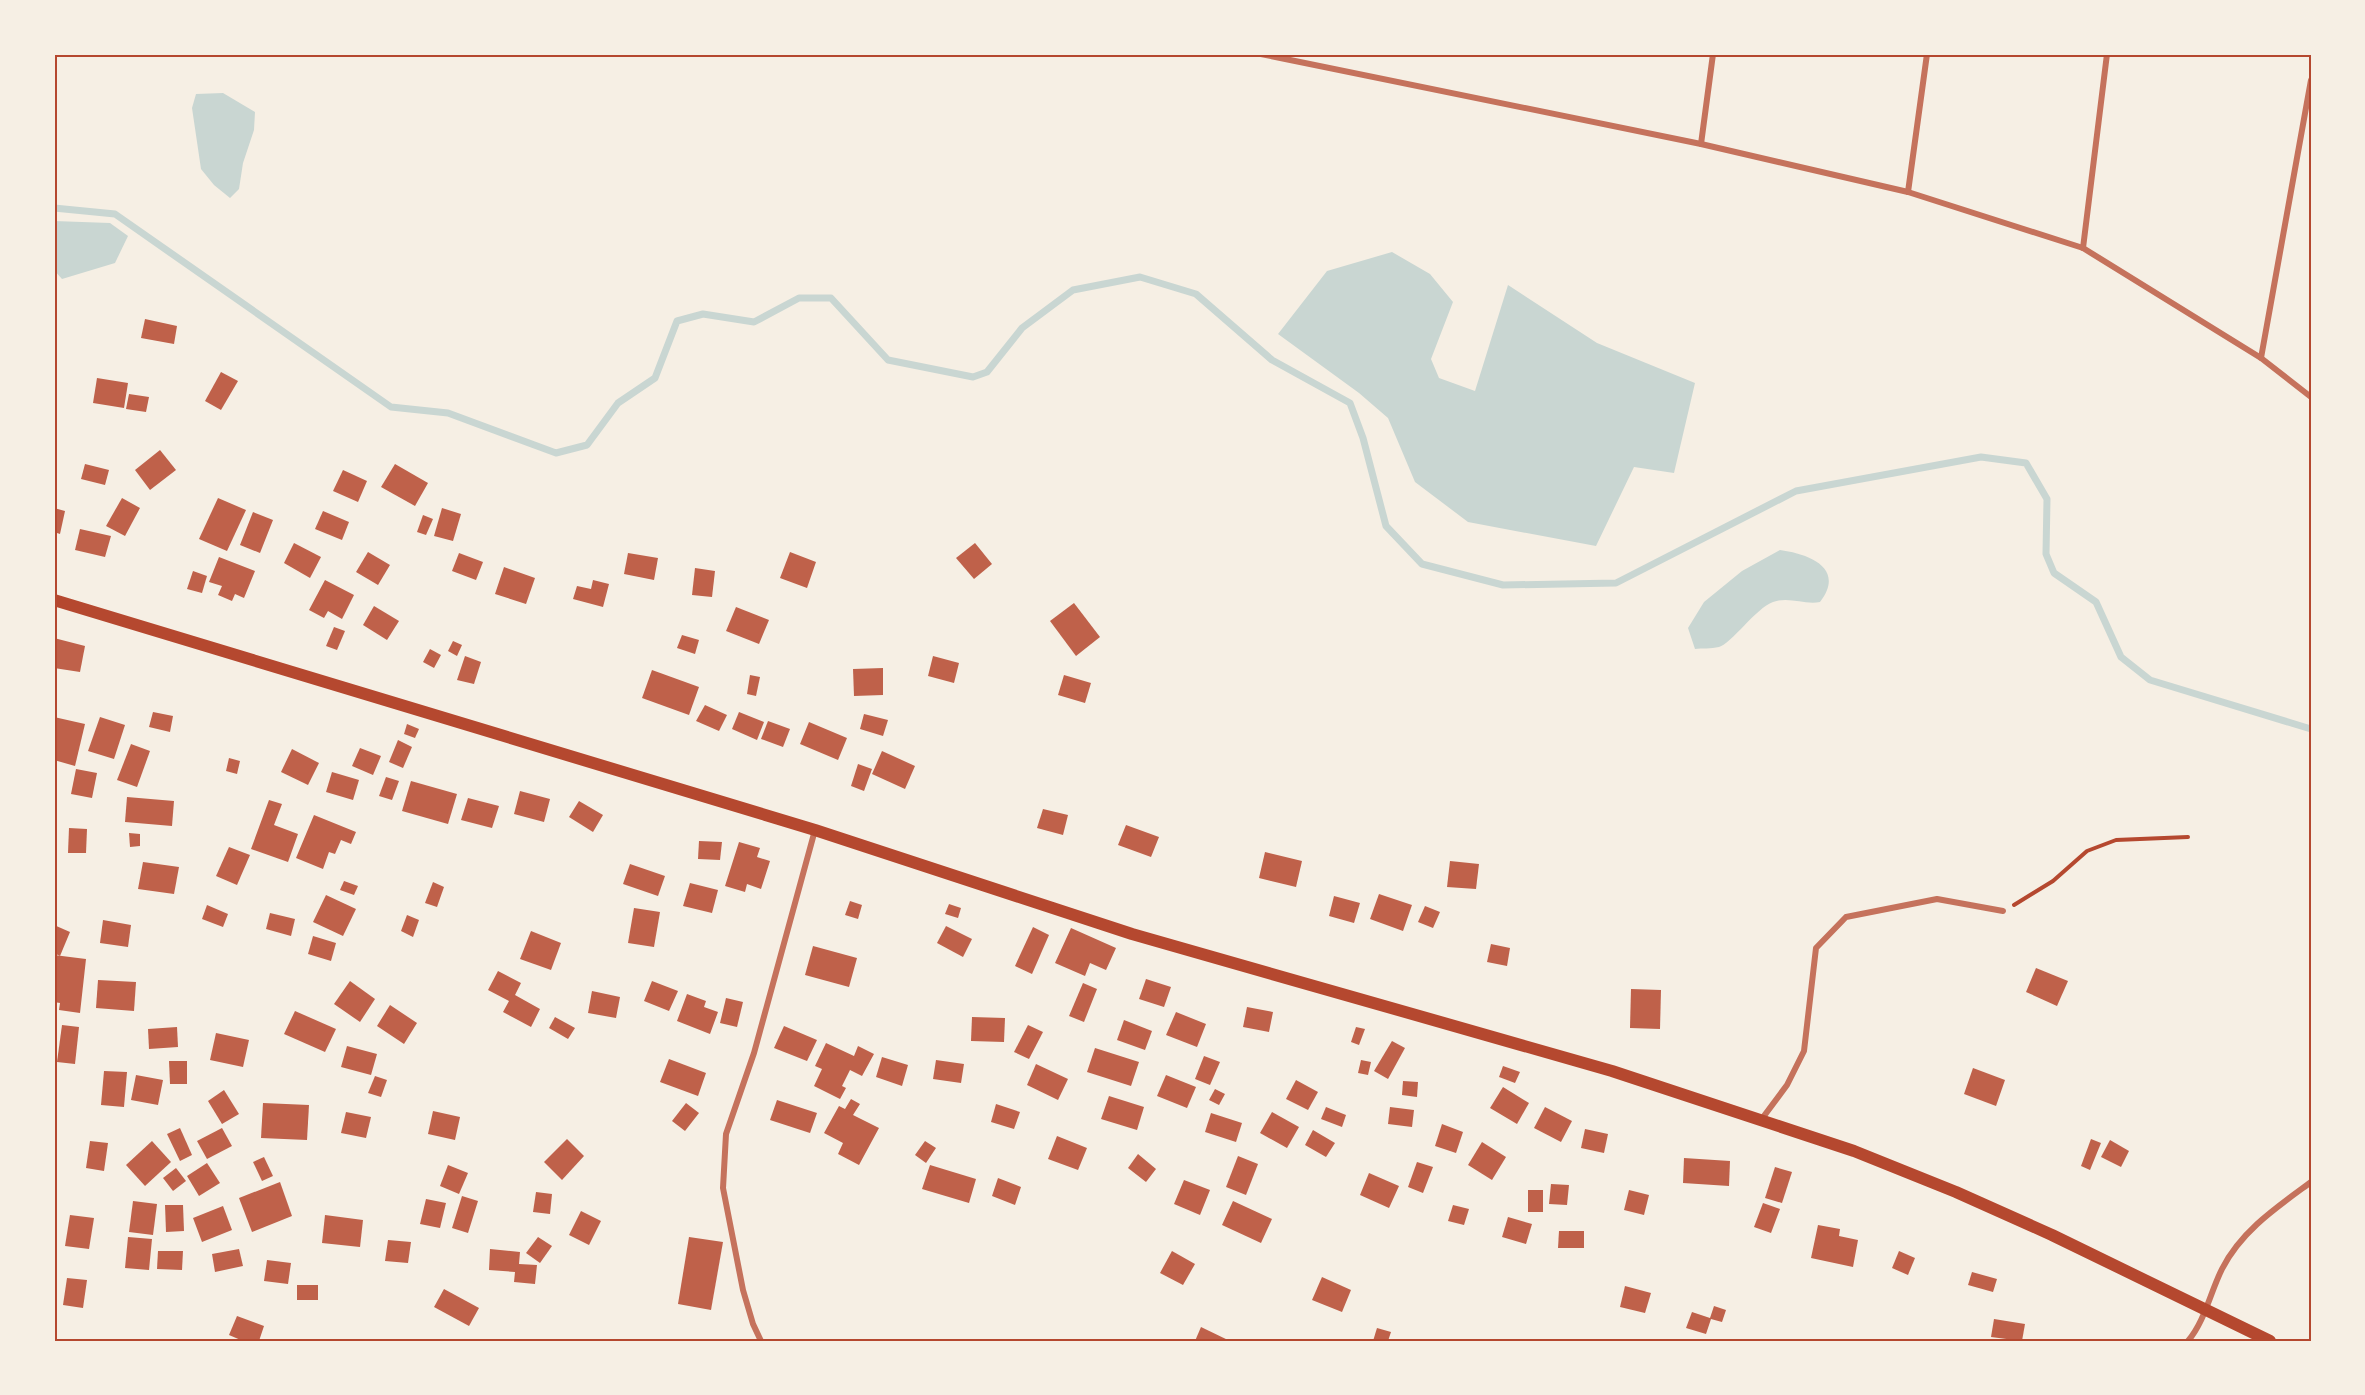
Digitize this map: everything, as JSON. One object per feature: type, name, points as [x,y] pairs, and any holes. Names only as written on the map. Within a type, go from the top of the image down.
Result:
[{"type":"main road","points":[[54,600],[816,830],[1132,934],[1612,1071],[1854,1152],[1956,1192],[2052,1234],[2270,1341]]},
{"type":"street","points":[[1260,54],[1701,144],[1908,192],[2083,248],[2261,358],[2311,396]]},
{"type":"street","points":[[1701,144],[1713,54]]},
{"type":"street","points":[[1908,192],[1927,54]]},
{"type":"street","points":[[2083,248],[2107,54]]},
{"type":"street","points":[[2261,358],[2311,80]]},
{"type":"street","points":[[761,1341],[753,1324],[743,1290],[723,1188],[726,1134],[754,1053],[816,830]]},
{"type":"street","points":[[1761,1121],[1787,1085],[1804,1052],[1816,948],[1846,917],[1937,899],[2003,911]]},
{"type":"street","points":[[2188,1341],[2205,1310],[2222,1269],[2241,1238],[2311,1182]]},
{"type":"path","points":[[2003,911],[2053,881],[2087,851],[2116,840],[2188,837]]},
{"type":"shaded area","points":[[223,93],[255,112],[254,130],[243,163],[239,189],[230,198],[214,185],[201,169],[192,108],[196,94]]},
{"type":"shaded area","points":[[54,221],[110,223],[128,236],[115,263],[62,279],[54,270]]},
{"type":"shaded area","points":[[1392,252],[1430,274],[1453,302],[1431,359],[1439,378],[1475,391],[1508,285],[1597,343],[1695,383],[1674,473],[1634,467],[1596,546],[1468,522],[1415,482],[1388,418],[1359,393],[1278,334],[1327,271]]},
{"type":"shaded area","points":[[1780,550],[1802,555],[1821,565],[1829,580],[1827,590],[1820,602],[1779,600],[1773,602],[1759,611],[1724,644],[1716,648],[1695,649],[1688,628],[1704,602],[1742,571]]},
{"type":"building","points":[[145,319],[177,326],[174,344],[141,338]]},
{"type":"building","points":[[221,372],[238,381],[221,410],[205,401]]},
{"type":"building","points":[[97,378],[128,383],[124,408],[93,403]]},
{"type":"building","points":[[129,394],[149,397],[146,412],[126,409]]},
{"type":"building","points":[[160,450],[176,470],[150,490],[135,470]]},
{"type":"building","points":[[85,464],[109,470],[105,485],[81,479]]},
{"type":"building","points":[[395,464],[428,483],[415,506],[381,487]]},
{"type":"building","points":[[343,470],[367,481],[358,502],[333,491]]},
{"type":"building","points":[[122,498],[140,508],[125,536],[106,526]]},
{"type":"building","points":[[218,498],[246,510],[227,551],[199,539]]},
{"type":"building","points":[[54,508],[65,511],[60,534],[54,532]]},
{"type":"building","points":[[442,508],[461,514],[453,541],[434,536]]},
{"type":"building","points":[[323,511],[349,522],[342,540],[315,529]]},
{"type":"building","points":[[253,512],[273,520],[260,553],[240,545]]},
{"type":"building","points":[[423,515],[433,519],[426,535],[417,532]]},
{"type":"building","points":[[80,529],[111,536],[105,557],[75,550]]},
{"type":"building","points":[[294,543],[321,557],[310,578],[284,563]]},
{"type":"building","points":[[975,543],[992,564],[974,579],[956,558]]},
{"type":"building","points":[[368,552],[390,565],[378,585],[356,572]]},
{"type":"building","points":[[790,552],[816,562],[807,588],[780,578]]},
{"type":"building","points":[[459,553],[483,562],[476,580],[452,571]]},
{"type":"building","points":[[628,553],[658,558],[654,580],[624,574]]},
{"type":"building","points":[[219,557],[255,571],[244,598],[235,594],[232,601],[218,595],[222,586],[209,582]]},
{"type":"building","points":[[504,567],[535,578],[526,604],[495,594]]},
{"type":"building","points":[[695,568],[715,571],[712,597],[692,595]]},
{"type":"building","points":[[193,571],[207,576],[202,593],[187,589]]},
{"type":"building","points":[[325,580],[354,595],[342,619],[328,611],[324,618],[309,610]]},
{"type":"building","points":[[593,580],[609,584],[603,607],[573,599],[577,586],[591,589]]},
{"type":"building","points":[[1074,603],[1100,637],[1076,656],[1050,621]]},
{"type":"building","points":[[374,606],[399,621],[387,640],[363,625]]},
{"type":"building","points":[[736,607],[769,620],[759,644],[726,631]]},
{"type":"building","points":[[334,627],[345,631],[337,650],[326,646]]},
{"type":"building","points":[[682,635],[699,640],[695,654],[677,648]]},
{"type":"building","points":[[54,638],[85,646],[80,672],[54,668]]},
{"type":"building","points":[[453,641],[462,645],[457,656],[448,651]]},
{"type":"building","points":[[430,649],[441,655],[434,668],[423,662]]},
{"type":"building","points":[[465,656],[481,662],[474,684],[457,680]]},
{"type":"building","points":[[933,656],[959,663],[954,683],[928,676]]},
{"type":"building","points":[[883,668],[883,695],[854,696],[853,669]]},
{"type":"building","points":[[652,670],[699,687],[689,715],[642,698]]},
{"type":"building","points":[[750,675],[760,677],[756,696],[747,694]]},
{"type":"building","points":[[1064,675],[1091,683],[1085,703],[1058,695]]},
{"type":"building","points":[[705,705],[727,715],[719,731],[696,721]]},
{"type":"building","points":[[153,712],[173,716],[170,732],[149,727]]},
{"type":"building","points":[[739,712],[764,722],[757,740],[732,729]]},
{"type":"building","points":[[864,714],[888,720],[883,736],[860,729]]},
{"type":"building","points":[[54,717],[85,724],[75,766],[54,760]]},
{"type":"building","points":[[100,717],[125,725],[114,759],[88,751]]},
{"type":"building","points":[[768,721],[790,729],[783,747],[761,739]]},
{"type":"building","points":[[809,722],[847,738],[838,760],[800,744]]},
{"type":"building","points":[[407,724],[419,729],[415,738],[404,734]]},
{"type":"building","points":[[398,740],[412,747],[403,768],[389,762]]},
{"type":"building","points":[[131,744],[150,751],[137,787],[117,780]]},
{"type":"building","points":[[360,748],[381,756],[373,775],[352,766]]},
{"type":"building","points":[[292,749],[319,763],[308,785],[281,772]]},
{"type":"building","points":[[882,751],[915,766],[905,789],[872,774]]},
{"type":"building","points":[[229,758],[240,761],[237,774],[226,771]]},
{"type":"building","points":[[858,764],[872,769],[864,791],[851,786]]},
{"type":"building","points":[[76,769],[97,773],[92,798],[71,794]]},
{"type":"building","points":[[332,772],[359,780],[353,800],[326,792]]},
{"type":"building","points":[[386,777],[399,781],[392,800],[379,796]]},
{"type":"building","points":[[411,781],[457,794],[448,824],[402,811]]},
{"type":"building","points":[[520,791],[550,799],[544,822],[514,814]]},
{"type":"building","points":[[127,797],[174,801],[172,826],[125,822]]},
{"type":"building","points":[[468,798],[499,806],[492,828],[461,820]]},
{"type":"building","points":[[269,800],[282,804],[274,825],[298,834],[288,862],[251,849]]},
{"type":"building","points":[[579,801],[603,815],[593,832],[569,817]]},
{"type":"building","points":[[1043,809],[1068,815],[1063,835],[1037,828]]},
{"type":"building","points":[[314,815],[356,832],[351,844],[341,840],[335,854],[329,852],[323,869],[296,858]]},
{"type":"building","points":[[1126,825],[1159,837],[1151,857],[1118,845]]},
{"type":"building","points":[[69,828],[87,829],[86,853],[68,853]]},
{"type":"building","points":[[129,833],[140,834],[140,846],[130,847]]},
{"type":"building","points":[[699,841],[722,842],[720,860],[698,859]]},
{"type":"building","points":[[739,842],[760,848],[757,857],[770,861],[761,889],[747,884],[745,892],[725,886]]},
{"type":"building","points":[[229,847],[250,855],[237,885],[216,876]]},
{"type":"building","points":[[1265,852],[1302,861],[1296,887],[1259,878]]},
{"type":"building","points":[[1450,861],[1479,864],[1476,889],[1447,887]]},
{"type":"building","points":[[143,862],[179,867],[174,894],[138,889]]},
{"type":"building","points":[[630,864],[665,876],[658,896],[623,884]]},
{"type":"building","points":[[344,881],[358,886],[354,895],[340,890]]},
{"type":"building","points":[[433,882],[444,887],[437,907],[425,903]]},
{"type":"building","points":[[690,883],[718,890],[712,913],[683,906]]},
{"type":"building","points":[[1379,894],[1412,905],[1403,931],[1370,919]]},
{"type":"building","points":[[326,895],[356,909],[343,936],[313,922]]},
{"type":"building","points":[[1334,896],[1360,903],[1354,923],[1329,916]]},
{"type":"building","points":[[850,901],[862,905],[858,919],[845,915]]},
{"type":"building","points":[[949,904],[961,908],[958,918],[945,914]]},
{"type":"building","points":[[207,905],[228,914],[223,927],[202,919]]},
{"type":"building","points":[[1425,906],[1440,912],[1433,928],[1418,922]]},
{"type":"building","points":[[634,908],[660,912],[654,947],[628,943]]},
{"type":"building","points":[[270,913],[295,919],[291,936],[266,929]]},
{"type":"building","points":[[407,915],[419,920],[413,937],[401,931]]},
{"type":"building","points":[[103,920],[131,925],[128,947],[100,943]]},
{"type":"building","points":[[54,925],[70,932],[60,956],[54,953]]},
{"type":"building","points":[[946,926],[972,939],[963,957],[937,943]]},
{"type":"building","points":[[1033,927],[1049,935],[1032,974],[1015,966]]},
{"type":"building","points":[[1071,928],[1116,948],[1106,970],[1090,963],[1085,976],[1055,963]]},
{"type":"building","points":[[531,931],[561,943],[551,970],[520,959]]},
{"type":"building","points":[[313,936],[336,943],[331,961],[308,954]]},
{"type":"building","points":[[1491,944],[1510,948],[1507,966],[1487,962]]},
{"type":"building","points":[[813,946],[857,958],[849,987],[805,975]]},
{"type":"building","points":[[54,955],[86,959],[80,1013],[59,1010],[60,1003],[54,1002]]},
{"type":"building","points":[[2036,968],[2068,981],[2057,1006],[2026,992]]},
{"type":"building","points":[[498,971],[521,983],[515,995],[540,1009],[531,1027],[503,1012],[509,1001],[488,990]]},
{"type":"building","points":[[1146,979],[1171,987],[1164,1007],[1139,999]]},
{"type":"building","points":[[98,980],[136,982],[134,1011],[96,1008]]},
{"type":"building","points":[[350,981],[375,999],[360,1022],[334,1004]]},
{"type":"building","points":[[652,981],[678,991],[669,1011],[644,1001]]},
{"type":"building","points":[[1083,983],[1097,989],[1084,1022],[1069,1016]]},
{"type":"building","points":[[1631,989],[1661,990],[1660,1029],[1630,1028]]},
{"type":"building","points":[[592,991],[620,997],[616,1018],[588,1013]]},
{"type":"building","points":[[687,994],[706,1001],[704,1007],[718,1012],[710,1034],[677,1021]]},
{"type":"building","points":[[726,998],[743,1002],[737,1027],[720,1023]]},
{"type":"building","points":[[390,1005],[417,1023],[404,1044],[377,1026]]},
{"type":"building","points":[[1247,1007],[1273,1012],[1269,1032],[1243,1027]]},
{"type":"building","points":[[295,1011],[336,1029],[325,1052],[284,1034]]},
{"type":"building","points":[[1176,1012],[1206,1024],[1197,1047],[1166,1035]]},
{"type":"building","points":[[555,1017],[575,1028],[568,1039],[549,1028]]},
{"type":"building","points":[[972,1017],[1005,1018],[1004,1042],[971,1041]]},
{"type":"building","points":[[1124,1020],[1152,1031],[1145,1050],[1117,1040]]},
{"type":"building","points":[[62,1025],[79,1027],[75,1064],[57,1062]]},
{"type":"building","points":[[1028,1025],[1043,1032],[1029,1059],[1014,1052]]},
{"type":"building","points":[[784,1026],[817,1040],[807,1061],[774,1048]]},
{"type":"building","points":[[177,1027],[178,1047],[149,1049],[148,1029]]},
{"type":"building","points":[[1356,1027],[1365,1029],[1359,1045],[1351,1042]]},
{"type":"building","points":[[216,1033],[249,1040],[243,1067],[210,1060]]},
{"type":"building","points":[[1392,1041],[1405,1048],[1388,1079],[1374,1071]]},
{"type":"building","points":[[826,1043],[854,1056],[858,1046],[874,1054],[862,1076],[850,1070],[842,1086],[846,1088],[840,1099],[814,1086],[822,1069],[815,1066]]},
{"type":"building","points":[[347,1046],[377,1054],[371,1075],[341,1067]]},
{"type":"building","points":[[1095,1048],[1139,1062],[1131,1086],[1087,1072]]},
{"type":"building","points":[[1204,1056],[1220,1062],[1210,1085],[1195,1079]]},
{"type":"building","points":[[882,1057],[908,1065],[902,1086],[876,1077]]},
{"type":"building","points":[[669,1059],[706,1073],[698,1096],[660,1082]]},
{"type":"building","points":[[936,1060],[964,1064],[961,1083],[933,1079]]},
{"type":"building","points":[[1361,1060],[1371,1062],[1368,1075],[1358,1073]]},
{"type":"building","points":[[169,1061],[187,1061],[187,1084],[170,1084]]},
{"type":"building","points":[[1036,1064],[1068,1079],[1058,1100],[1027,1085]]},
{"type":"building","points":[[1503,1066],[1520,1072],[1515,1083],[1499,1077]]},
{"type":"building","points":[[1973,1068],[2005,1080],[1996,1106],[1964,1094]]},
{"type":"building","points":[[104,1071],[127,1072],[124,1107],[101,1105]]},
{"type":"building","points":[[136,1075],[163,1080],[158,1105],[131,1100]]},
{"type":"building","points":[[1166,1075],[1196,1087],[1187,1108],[1157,1096]]},
{"type":"building","points":[[375,1076],[387,1080],[381,1097],[368,1093]]},
{"type":"building","points":[[1296,1080],[1318,1092],[1308,1110],[1286,1099]]},
{"type":"building","points":[[1403,1081],[1418,1082],[1417,1097],[1402,1095]]},
{"type":"building","points":[[1503,1087],[1529,1103],[1517,1124],[1490,1108]]},
{"type":"building","points":[[1215,1089],[1225,1094],[1219,1105],[1209,1100]]},
{"type":"building","points":[[224,1090],[239,1114],[222,1124],[208,1101]]},
{"type":"building","points":[[1109,1096],[1144,1107],[1137,1130],[1101,1119]]},
{"type":"building","points":[[851,1099],[860,1104],[853,1115],[879,1128],[859,1165],[838,1154],[843,1143],[824,1133],[839,1106],[845,1109]]},
{"type":"building","points":[[777,1100],[817,1113],[810,1133],[770,1120]]},
{"type":"building","points":[[263,1103],[309,1105],[307,1140],[261,1138]]},
{"type":"building","points":[[686,1103],[699,1113],[685,1131],[672,1121]]},
{"type":"building","points":[[996,1104],[1020,1112],[1014,1129],[991,1122]]},
{"type":"building","points":[[1326,1107],[1346,1115],[1342,1127],[1321,1119]]},
{"type":"building","points":[[1390,1107],[1414,1110],[1412,1127],[1388,1124]]},
{"type":"building","points":[[1545,1107],[1572,1121],[1561,1142],[1534,1128]]},
{"type":"building","points":[[433,1111],[460,1117],[455,1140],[428,1134]]},
{"type":"building","points":[[346,1112],[371,1117],[366,1138],[341,1133]]},
{"type":"building","points":[[1272,1112],[1299,1127],[1287,1148],[1260,1133]]},
{"type":"building","points":[[1211,1113],[1242,1123],[1236,1142],[1205,1132]]},
{"type":"building","points":[[1442,1124],[1463,1132],[1456,1153],[1435,1146]]},
{"type":"building","points":[[180,1128],[192,1155],[180,1161],[167,1134]]},
{"type":"building","points":[[222,1128],[232,1146],[207,1159],[197,1141]]},
{"type":"building","points":[[1585,1129],[1608,1134],[1604,1153],[1581,1148]]},
{"type":"building","points":[[1313,1130],[1335,1143],[1326,1157],[1305,1145]]},
{"type":"building","points":[[1057,1136],[1087,1148],[1078,1170],[1048,1159]]},
{"type":"building","points":[[567,1139],[584,1156],[562,1180],[544,1162]]},
{"type":"building","points":[[2091,1139],[2101,1143],[2090,1170],[2081,1166]]},
{"type":"building","points":[[2110,1140],[2129,1151],[2121,1167],[2101,1157]]},
{"type":"building","points":[[90,1141],[108,1143],[104,1171],[86,1168]]},
{"type":"building","points":[[152,1141],[171,1162],[145,1186],[126,1165]]},
{"type":"building","points":[[925,1141],[936,1148],[926,1163],[915,1155]]},
{"type":"building","points":[[1482,1142],[1506,1157],[1492,1180],[1468,1165]]},
{"type":"building","points":[[1138,1154],[1156,1169],[1146,1182],[1128,1168]]},
{"type":"building","points":[[1238,1156],[1258,1164],[1246,1195],[1226,1187]]},
{"type":"building","points":[[264,1157],[273,1176],[262,1181],[253,1162]]},
{"type":"building","points":[[1684,1158],[1730,1161],[1729,1186],[1683,1183]]},
{"type":"building","points":[[1417,1162],[1433,1167],[1423,1193],[1408,1187]]},
{"type":"building","points":[[207,1163],[220,1183],[199,1196],[187,1176]]},
{"type":"building","points":[[448,1165],[468,1173],[459,1194],[440,1186]]},
{"type":"building","points":[[930,1165],[976,1179],[969,1203],[922,1189]]},
{"type":"building","points":[[1775,1167],[1792,1172],[1782,1203],[1765,1198]]},
{"type":"building","points":[[176,1168],[186,1181],[173,1191],[163,1178]]},
{"type":"building","points":[[1369,1173],[1399,1186],[1389,1208],[1360,1195]]},
{"type":"building","points":[[998,1178],[1021,1187],[1015,1205],[992,1196]]},
{"type":"building","points":[[1184,1180],[1210,1190],[1200,1215],[1174,1204]]},
{"type":"building","points":[[280,1182],[292,1216],[252,1232],[239,1198]]},
{"type":"building","points":[[1551,1184],[1569,1185],[1567,1205],[1549,1204]]},
{"type":"building","points":[[1528,1190],[1543,1190],[1543,1212],[1528,1212]]},
{"type":"building","points":[[1629,1190],[1649,1195],[1644,1215],[1624,1210]]},
{"type":"building","points":[[536,1192],[552,1194],[550,1214],[533,1212]]},
{"type":"building","points":[[462,1196],[478,1201],[468,1233],[452,1228]]},
{"type":"building","points":[[426,1199],[446,1203],[440,1228],[420,1224]]},
{"type":"building","points":[[133,1201],[157,1204],[153,1235],[129,1232]]},
{"type":"building","points":[[1233,1201],[1272,1219],[1261,1243],[1222,1225]]},
{"type":"building","points":[[1763,1203],[1780,1209],[1771,1233],[1754,1227]]},
{"type":"building","points":[[165,1205],[183,1205],[184,1231],[166,1232]]},
{"type":"building","points":[[1453,1205],[1469,1209],[1464,1225],[1448,1221]]},
{"type":"building","points":[[223,1206],[232,1230],[202,1242],[193,1218]]},
{"type":"building","points":[[581,1211],[601,1221],[589,1245],[569,1235]]},
{"type":"building","points":[[70,1215],[94,1218],[89,1249],[65,1246]]},
{"type":"building","points":[[325,1215],[363,1220],[360,1247],[322,1243]]},
{"type":"building","points":[[1508,1217],[1532,1224],[1526,1244],[1502,1237]]},
{"type":"building","points":[[1818,1225],[1840,1229],[1839,1236],[1858,1240],[1853,1267],[1811,1258]]},
{"type":"building","points":[[1559,1231],[1584,1231],[1584,1248],[1558,1248]]},
{"type":"building","points":[[128,1237],[152,1239],[149,1270],[125,1268]]},
{"type":"building","points":[[538,1237],[552,1246],[540,1263],[526,1253]]},
{"type":"building","points":[[689,1237],[723,1242],[711,1310],[678,1304]]},
{"type":"building","points":[[388,1240],[411,1242],[408,1263],[385,1261]]},
{"type":"building","points":[[239,1249],[243,1266],[215,1272],[212,1254]]},
{"type":"building","points":[[490,1249],[520,1252],[519,1264],[537,1265],[535,1284],[514,1282],[515,1272],[489,1270]]},
{"type":"building","points":[[158,1251],[183,1251],[182,1270],[157,1269]]},
{"type":"building","points":[[1172,1251],[1195,1264],[1183,1285],[1160,1273]]},
{"type":"building","points":[[1899,1251],[1915,1258],[1908,1275],[1892,1268]]},
{"type":"building","points":[[267,1260],[291,1263],[288,1284],[264,1281]]},
{"type":"building","points":[[1972,1272],[1997,1279],[1993,1292],[1968,1285]]},
{"type":"building","points":[[1322,1277],[1351,1290],[1342,1312],[1312,1300]]},
{"type":"building","points":[[67,1278],[87,1280],[83,1308],[63,1305]]},
{"type":"building","points":[[297,1285],[318,1285],[318,1300],[297,1300]]},
{"type":"building","points":[[1625,1286],[1651,1293],[1645,1313],[1620,1307]]},
{"type":"building","points":[[444,1289],[479,1308],[469,1326],[434,1307]]},
{"type":"building","points":[[1714,1306],[1726,1310],[1722,1322],[1711,1319],[1706,1334],[1686,1328],[1692,1312],[1710,1318]]},
{"type":"building","points":[[237,1316],[264,1326],[259,1341],[243,1341],[229,1335]]},
{"type":"building","points":[[1994,1319],[2025,1324],[2022,1341],[1991,1337]]},
{"type":"building","points":[[1201,1327],[1230,1341],[1195,1341]]},
{"type":"building","points":[[1377,1328],[1391,1332],[1388,1341],[1373,1341]]},
{"type":"waterway","points":[[54,208],[115,214],[391,407],[448,413],[556,453],[587,445],[618,403],[655,378],[677,321],[703,314],[754,322],[799,298],[831,298],[888,360],[973,377],[987,372],[1022,328],[1073,290],[1140,277],[1196,294],[1272,360],[1350,403],[1363,438],[1386,526],[1422,564],[1503,585],[1616,583],[1796,491],[1981,457],[2026,463],[2047,499],[2046,554],[2054,573],[2096,602],[2121,657],[2150,680],[2311,729]]}]
